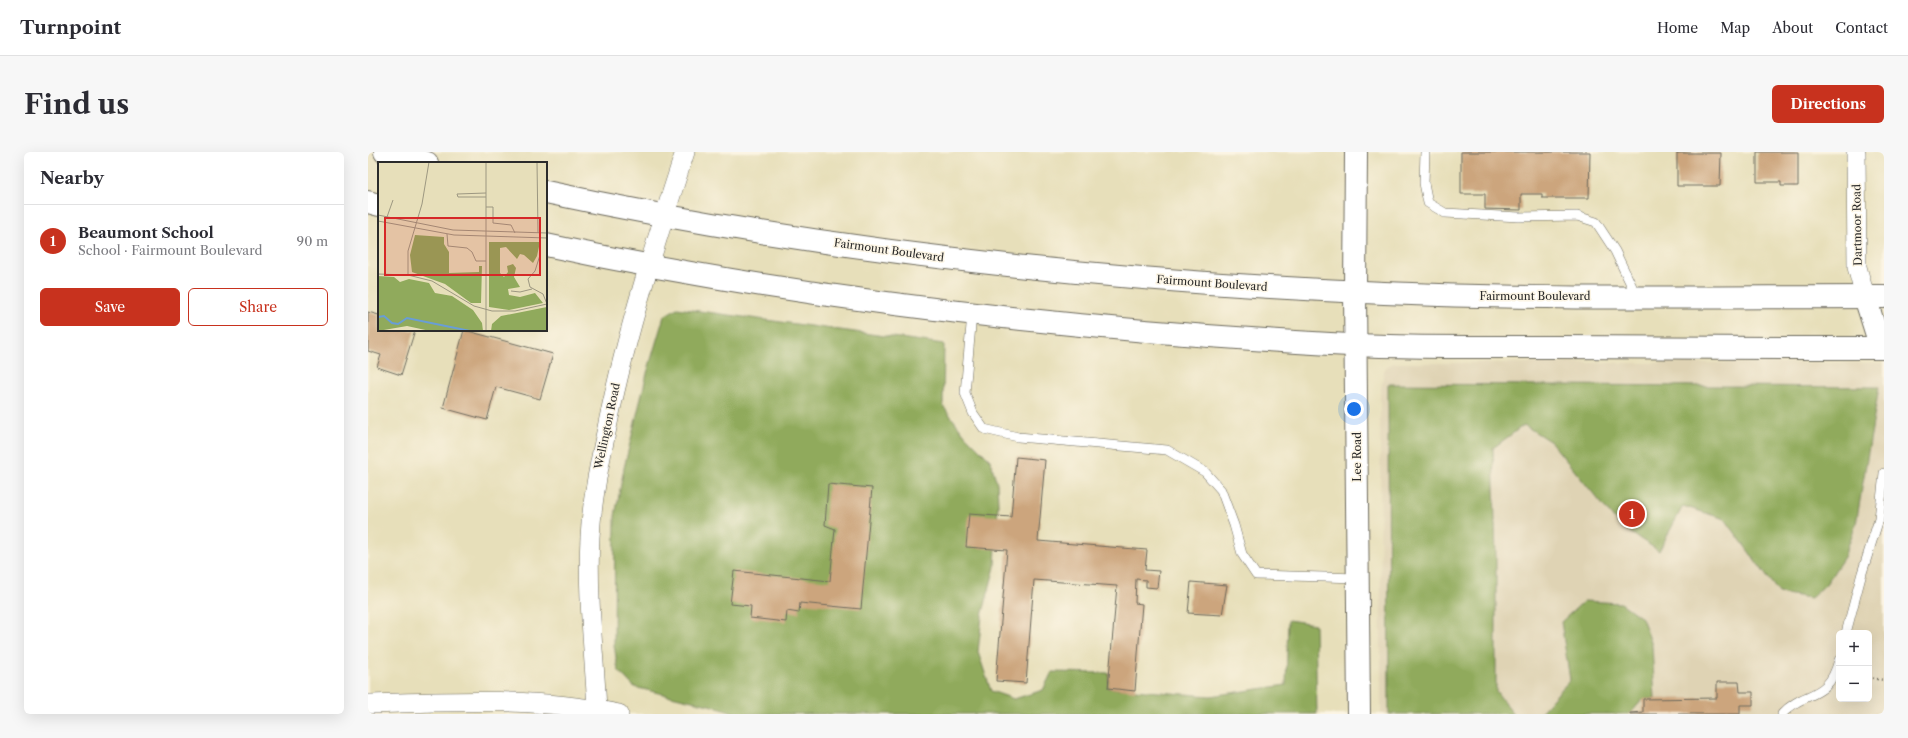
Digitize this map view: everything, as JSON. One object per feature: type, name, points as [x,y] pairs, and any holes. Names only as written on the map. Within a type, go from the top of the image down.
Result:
[{"type":"main road","name":"Lee Road","points":[[1356,152],[1355,292],[1359,714]]},
{"type":"main road","points":[[390,153],[423,162]]},
{"type":"main road","name":"Fairmount Boulevard","points":[[547,192],[665,216],[850,246],[1029,267],[1174,281],[1355,292],[1455,295],[1875,297]]},
{"type":"main road","points":[[368,202],[378,205]]},
{"type":"main road","points":[[547,245],[649,267],[794,290],[972,314],[1119,328],[1356,345],[1883,352],[1875,297]]},
{"type":"street","name":"Wellington Road","points":[[597,709],[590,584],[590,537],[595,482],[614,393],[649,267],[685,152]]},
{"type":"street","name":"Dartmoor Road","points":[[1856,152],[1857,267],[1875,297]]},
{"type":"street","points":[[368,704],[437,701],[510,702],[597,709],[619,714]]},
{"type":"lane","points":[[1425,152],[1424,183],[1428,203],[1445,213],[1519,217],[1577,216],[1596,222],[1615,251],[1637,297]]},
{"type":"lane","points":[[972,314],[965,393],[972,413],[984,429],[1018,437],[1167,450],[1205,472],[1221,490],[1234,525],[1242,554],[1256,575],[1358,578]]},
{"type":"lane","points":[[1847,630],[1862,573],[1879,519],[1884,473]]},
{"type":"lane","points":[[1782,714],[1787,708],[1825,688],[1836,673],[1838,666]]},
{"type":"path","points":[[1872,678],[1884,680]]},
{"type":"shaded area","points":[[1394,363],[1884,363],[1884,714],[1381,714],[1380,394],[1386,367]]},
{"type":"green space","points":[[677,308],[944,344],[943,406],[965,435],[990,460],[997,483],[998,503],[995,567],[982,616],[978,652],[991,691],[1014,699],[1043,690],[1052,672],[1109,673],[1108,688],[1210,696],[1286,685],[1288,620],[1315,624],[1317,714],[738,714],[721,708],[634,687],[618,670],[614,645],[615,516],[624,468],[647,373],[664,316]]},
{"type":"green space","points":[[1388,384],[1879,387],[1856,524],[1844,557],[1826,584],[1811,598],[1779,593],[1725,519],[1683,506],[1659,551],[1620,526],[1551,442],[1524,425],[1493,448],[1496,557],[1496,691],[1513,714],[1389,714]]},
{"type":"green space","points":[[1584,601],[1621,603],[1642,618],[1652,645],[1655,699],[1643,699],[1630,714],[1539,714],[1570,680],[1561,622]]},
{"type":"building","points":[[1461,152],[1590,152],[1589,198],[1542,198],[1542,194],[1521,194],[1521,210],[1485,209],[1485,194],[1461,194]]},
{"type":"building","points":[[1757,152],[1798,152],[1798,186],[1781,186],[1781,182],[1757,182]]},
{"type":"building","points":[[1677,153],[1721,153],[1720,186],[1677,186]]},
{"type":"building","points":[[368,312],[378,315],[378,331],[415,331],[401,375],[377,367],[381,355],[368,351]]},
{"type":"building","points":[[464,331],[553,354],[540,399],[496,387],[487,420],[443,408]]},
{"type":"building","points":[[1016,457],[1045,460],[1038,541],[1147,550],[1145,570],[1159,571],[1157,588],[1146,587],[1146,580],[1136,579],[1135,603],[1142,604],[1135,691],[1108,688],[1117,586],[1034,580],[1026,683],[996,681],[1007,550],[966,547],[969,514],[1011,517]]},
{"type":"building","points":[[828,484],[872,488],[861,609],[800,603],[799,613],[787,611],[786,622],[750,618],[751,606],[730,604],[734,571],[830,581],[835,529],[825,525]]},
{"type":"building","points":[[1191,582],[1227,585],[1222,615],[1188,613]]},
{"type":"building","points":[[1717,682],[1739,682],[1740,692],[1753,692],[1753,705],[1740,705],[1740,714],[1630,714],[1643,712],[1643,699],[1717,698]]},
{"type":"place","name":"Beaumont School","points":[[1632,514]]}]
